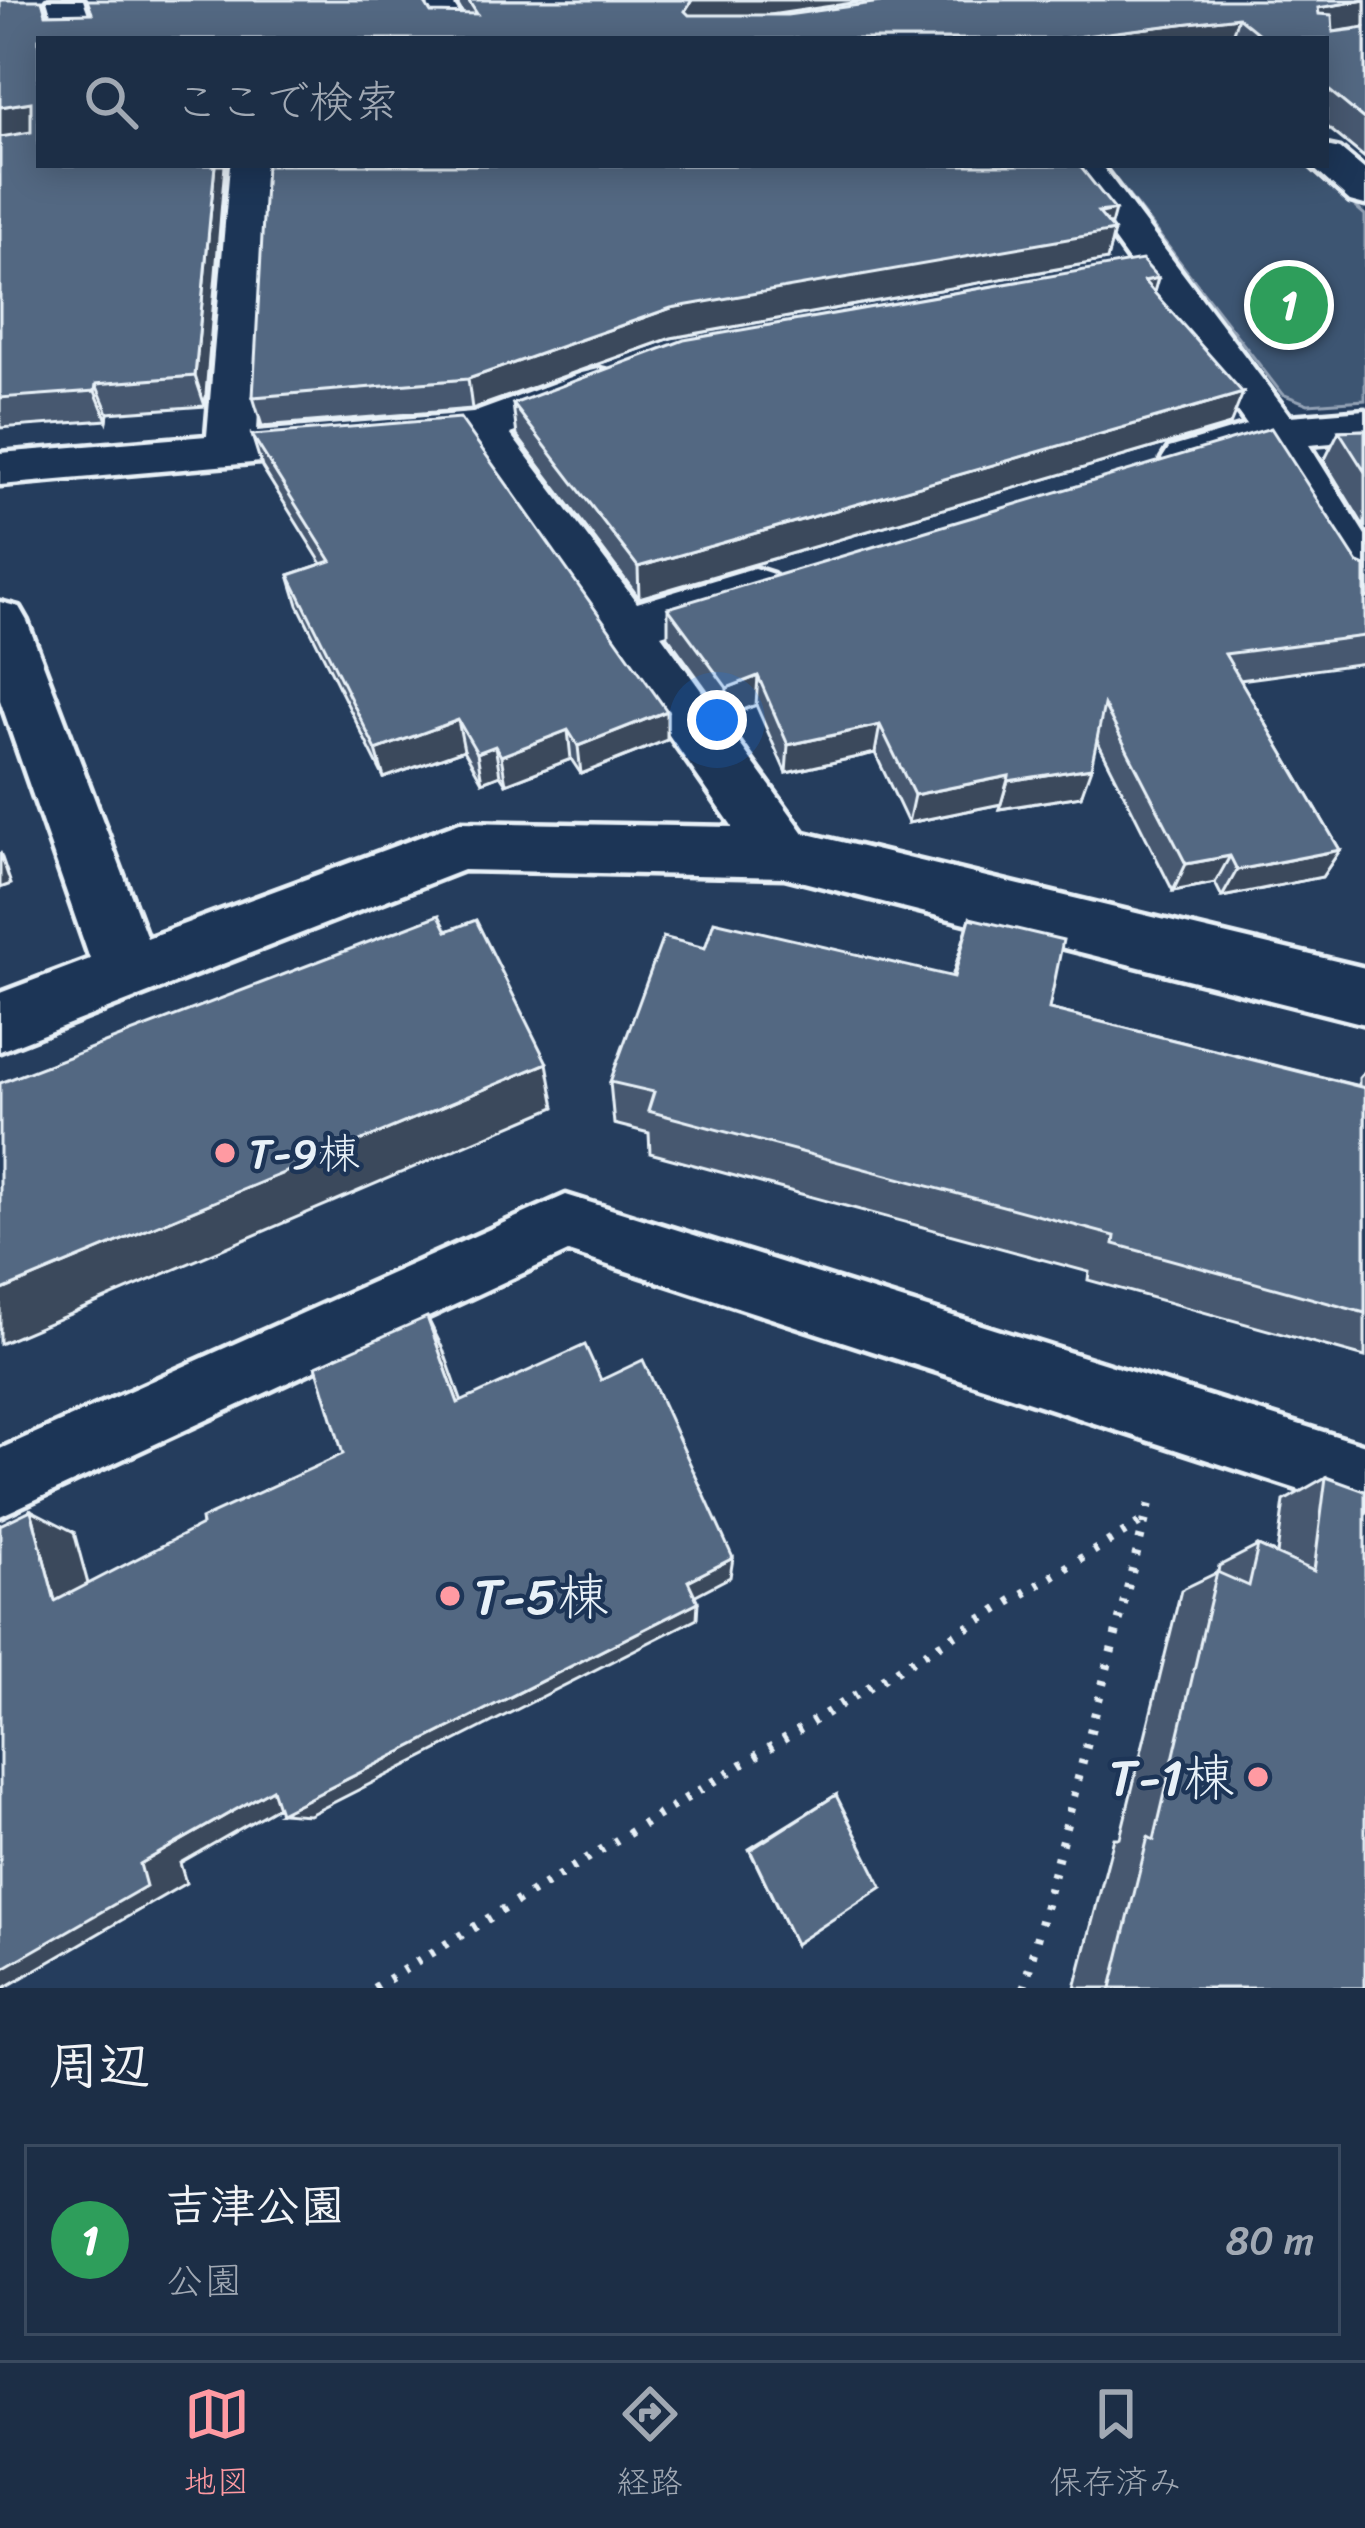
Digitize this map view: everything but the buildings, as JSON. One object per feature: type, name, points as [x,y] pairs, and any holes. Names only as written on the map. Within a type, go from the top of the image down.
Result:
[{"type":"street","points":[[65,0],[76,36]]},
{"type":"street","points":[[432,0],[456,36]]},
{"type":"street","points":[[1329,161],[1365,192]]},
{"type":"street","points":[[231,449],[250,168]]},
{"type":"street","points":[[1082,168],[1138,273],[1277,432],[1365,578]]},
{"type":"street","points":[[0,469],[480,428],[629,372]]},
{"type":"street","points":[[1142,472],[1277,432],[1365,425]]},
{"type":"street","points":[[480,428],[784,853]]},
{"type":"street","points":[[625,626],[805,572]]},
{"type":"street","points":[[0,621],[127,973]]},
{"type":"street","points":[[0,1022],[460,846],[784,853],[1365,996]]},
{"type":"lane","points":[[0,1483],[566,1222],[1365,1478]]},
{"type":"path","points":[[1024,1988],[1173,1417]]},
{"type":"path","points":[[374,1988],[1146,1519]]},
{"type":"shaded area","points":[[1107,168],[1311,168],[1365,215],[1365,400],[1308,404],[1282,394]]},
{"type":"place","name":"吉津公園","points":[[1289,305]]},
{"type":"place","name":"T-9棟","points":[[225,1153]]},
{"type":"place","name":"T-5棟","points":[[450,1596]]},
{"type":"place","name":"T-1棟","points":[[1258,1777]]}]
